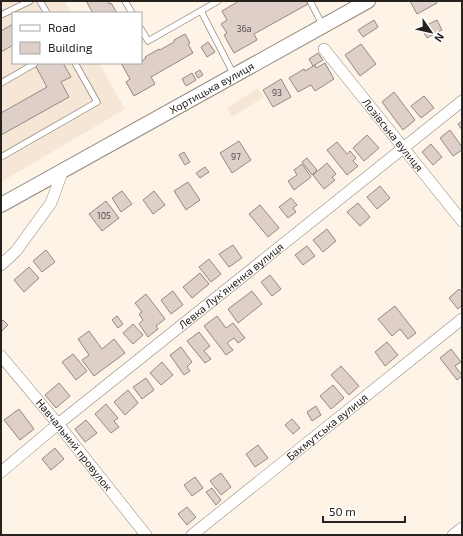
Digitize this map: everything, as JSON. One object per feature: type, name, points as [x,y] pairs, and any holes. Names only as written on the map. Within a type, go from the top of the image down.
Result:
[{"type":"street","name":"Хортицька вулиця","points":[[1,205],[364,3]]},
{"type":"street","name":"Лозівська вулиця","points":[[324,49],[462,221]]},
{"type":"street","name":"Левка Лук'яненка вулиця","points":[[1,472],[58,424],[462,101]]},
{"type":"street","points":[[1,265],[16,251],[51,203],[63,170]]},
{"type":"street","name":"Бахмутська вулиця","points":[[192,535],[462,319]]},
{"type":"street","name":"Навчальний провулок","points":[[1,356],[58,424],[146,535]]},
{"type":"street","points":[[453,535],[462,528]]},
{"type":"lane","points":[[1,15],[30,1]]},
{"type":"lane","points":[[40,1],[46,12]]},
{"type":"lane","points":[[125,1],[131,12]]},
{"type":"lane","points":[[142,31],[148,41],[218,1]]},
{"type":"lane","points":[[310,1],[323,26]]},
{"type":"lane","points":[[201,11],[234,75]]},
{"type":"lane","points":[[1,84],[34,64]]},
{"type":"lane","points":[[1,158],[97,102],[76,64]]},
{"type":"shaded area","points":[[1,1],[65,1],[70,12],[12,12],[12,64],[100,64],[125,109],[1,182]]},
{"type":"shaded area","points":[[258,88],[264,97],[232,117],[227,108]]},
{"type":"building","points":[[86,1],[108,1],[116,12],[92,12]]},
{"type":"building","points":[[239,1],[306,1],[308,4],[254,34],[257,40],[234,53],[224,35],[227,33],[221,24],[227,20],[222,11]]},
{"type":"building","points":[[410,1],[436,1],[437,3],[417,14]]},
{"type":"building","points":[[374,20],[378,27],[363,37],[358,30]]},
{"type":"building","points":[[437,20],[442,30],[427,38],[421,28]]},
{"type":"building","points":[[12,25],[12,46],[1,52],[1,31]]},
{"type":"building","points":[[185,34],[193,53],[151,77],[155,84],[134,96],[126,82],[130,79],[122,64],[142,64],[142,61],[146,58],[145,57],[174,42],[174,40]]},
{"type":"building","points":[[208,42],[215,52],[207,57],[201,47]]},
{"type":"building","points":[[361,44],[376,64],[360,76],[345,55]]},
{"type":"building","points":[[318,53],[323,60],[313,66],[309,59]]},
{"type":"building","points":[[325,63],[334,79],[315,91],[311,85],[298,92],[289,78],[304,69],[305,71],[315,65],[316,68]]},
{"type":"building","points":[[35,64],[64,64],[71,77],[61,82],[69,97],[1,135],[1,113],[47,87]]},
{"type":"building","points":[[200,70],[203,75],[198,78],[195,73]]},
{"type":"building","points":[[192,73],[196,80],[186,86],[182,79]]},
{"type":"building","points":[[281,79],[291,97],[273,107],[263,90]]},
{"type":"building","points":[[394,92],[415,120],[403,130],[382,102]]},
{"type":"building","points":[[424,96],[434,108],[421,118],[411,106]]},
{"type":"building","points":[[462,121],[462,130],[458,124]]},
{"type":"building","points":[[450,130],[462,147],[462,150],[453,156],[440,138]]},
{"type":"building","points":[[367,135],[379,148],[364,161],[353,148]]},
{"type":"building","points":[[239,141],[251,160],[232,173],[220,153]]},
{"type":"building","points":[[337,142],[347,154],[350,151],[356,158],[353,161],[358,166],[347,175],[327,150]]},
{"type":"building","points":[[431,144],[442,157],[433,165],[422,152]]},
{"type":"building","points":[[184,152],[190,162],[185,165],[179,155]]},
{"type":"building","points":[[307,158],[317,170],[312,175],[302,162]]},
{"type":"building","points":[[327,163],[336,174],[332,177],[335,180],[324,189],[313,175]]},
{"type":"building","points":[[302,164],[311,177],[294,190],[288,181],[297,175],[294,170]]},
{"type":"building","points":[[205,167],[209,172],[200,178],[196,173]]},
{"type":"building","points":[[188,182],[200,200],[186,210],[174,191]]},
{"type":"building","points":[[380,186],[390,198],[377,209],[367,197]]},
{"type":"building","points":[[122,191],[132,204],[121,212],[112,198]]},
{"type":"building","points":[[154,191],[165,205],[153,214],[143,200]]},
{"type":"building","points":[[291,198],[297,205],[293,208],[296,212],[288,218],[279,207]]},
{"type":"building","points":[[106,201],[119,218],[102,231],[89,214]]},
{"type":"building","points":[[358,203],[370,217],[360,226],[347,212]]},
{"type":"building","points":[[260,205],[279,228],[268,237],[249,214]]},
{"type":"building","points":[[327,229],[336,241],[323,252],[313,240]]},
{"type":"building","points":[[233,245],[242,258],[229,267],[219,254]]},
{"type":"building","points":[[307,246],[315,256],[303,265],[295,255]]},
{"type":"building","points":[[46,250],[55,262],[42,272],[33,261]]},
{"type":"building","points":[[209,259],[221,274],[211,282],[199,267]]},
{"type":"building","points":[[29,267],[39,278],[24,292],[14,280]]},
{"type":"building","points":[[200,273],[209,284],[192,298],[183,287]]},
{"type":"building","points":[[270,275],[281,289],[272,296],[261,282]]},
{"type":"building","points":[[459,289],[462,292],[462,305],[458,309],[449,298]]},
{"type":"building","points":[[173,291],[183,305],[171,314],[161,300]]},
{"type":"building","points":[[252,291],[262,304],[238,323],[228,309]]},
{"type":"building","points":[[146,294],[165,319],[156,326],[158,329],[148,337],[139,324],[143,320],[139,314],[142,312],[135,303]]},
{"type":"building","points":[[395,306],[416,333],[408,339],[400,329],[392,336],[378,319]]},
{"type":"building","points":[[117,316],[123,324],[118,328],[112,320]]},
{"type":"building","points":[[217,316],[226,328],[233,323],[245,338],[238,343],[234,338],[227,343],[233,350],[226,355],[204,326]]},
{"type":"building","points":[[3,320],[8,325],[1,332],[1,322]]},
{"type":"building","points":[[133,324],[143,335],[133,344],[123,333]]},
{"type":"building","points":[[89,331],[102,349],[114,339],[125,353],[94,376],[82,360],[89,355],[78,339]]},
{"type":"building","points":[[199,332],[210,346],[204,351],[211,359],[205,363],[187,341]]},
{"type":"building","points":[[387,342],[398,355],[385,366],[375,352]]},
{"type":"building","points":[[181,347],[192,362],[187,367],[190,371],[184,375],[170,355]]},
{"type":"building","points":[[451,349],[461,362],[455,366],[462,375],[457,380],[440,358]]},
{"type":"building","points":[[73,354],[87,371],[76,380],[62,362]]},
{"type":"building","points":[[162,362],[173,375],[161,385],[150,373]]},
{"type":"building","points":[[341,366],[359,386],[349,395],[331,375]]},
{"type":"building","points":[[146,378],[154,390],[142,399],[133,387]]},
{"type":"building","points":[[59,383],[70,396],[56,408],[45,395]]},
{"type":"building","points":[[333,385],[344,398],[331,409],[320,396]]},
{"type":"building","points":[[128,390],[138,403],[125,415],[114,402]]},
{"type":"building","points":[[106,404],[118,418],[114,421],[119,427],[111,433],[95,414]]},
{"type":"building","points":[[316,406],[321,415],[312,421],[307,412]]},
{"type":"building","points":[[19,409],[34,429],[20,440],[4,420]]},
{"type":"building","points":[[292,419],[300,428],[293,434],[285,425]]},
{"type":"building","points":[[86,420],[97,433],[85,442],[75,429]]},
{"type":"building","points":[[258,445],[268,458],[255,467],[246,454]]},
{"type":"building","points":[[55,448],[64,459],[51,470],[42,459]]},
{"type":"building","points":[[221,473],[231,487],[221,495],[210,481]]},
{"type":"building","points":[[195,477],[203,488],[192,496],[184,485]]},
{"type":"building","points":[[212,488],[221,500],[216,505],[206,492]]},
{"type":"building","points":[[187,507],[196,517],[187,525],[178,514]]}]
